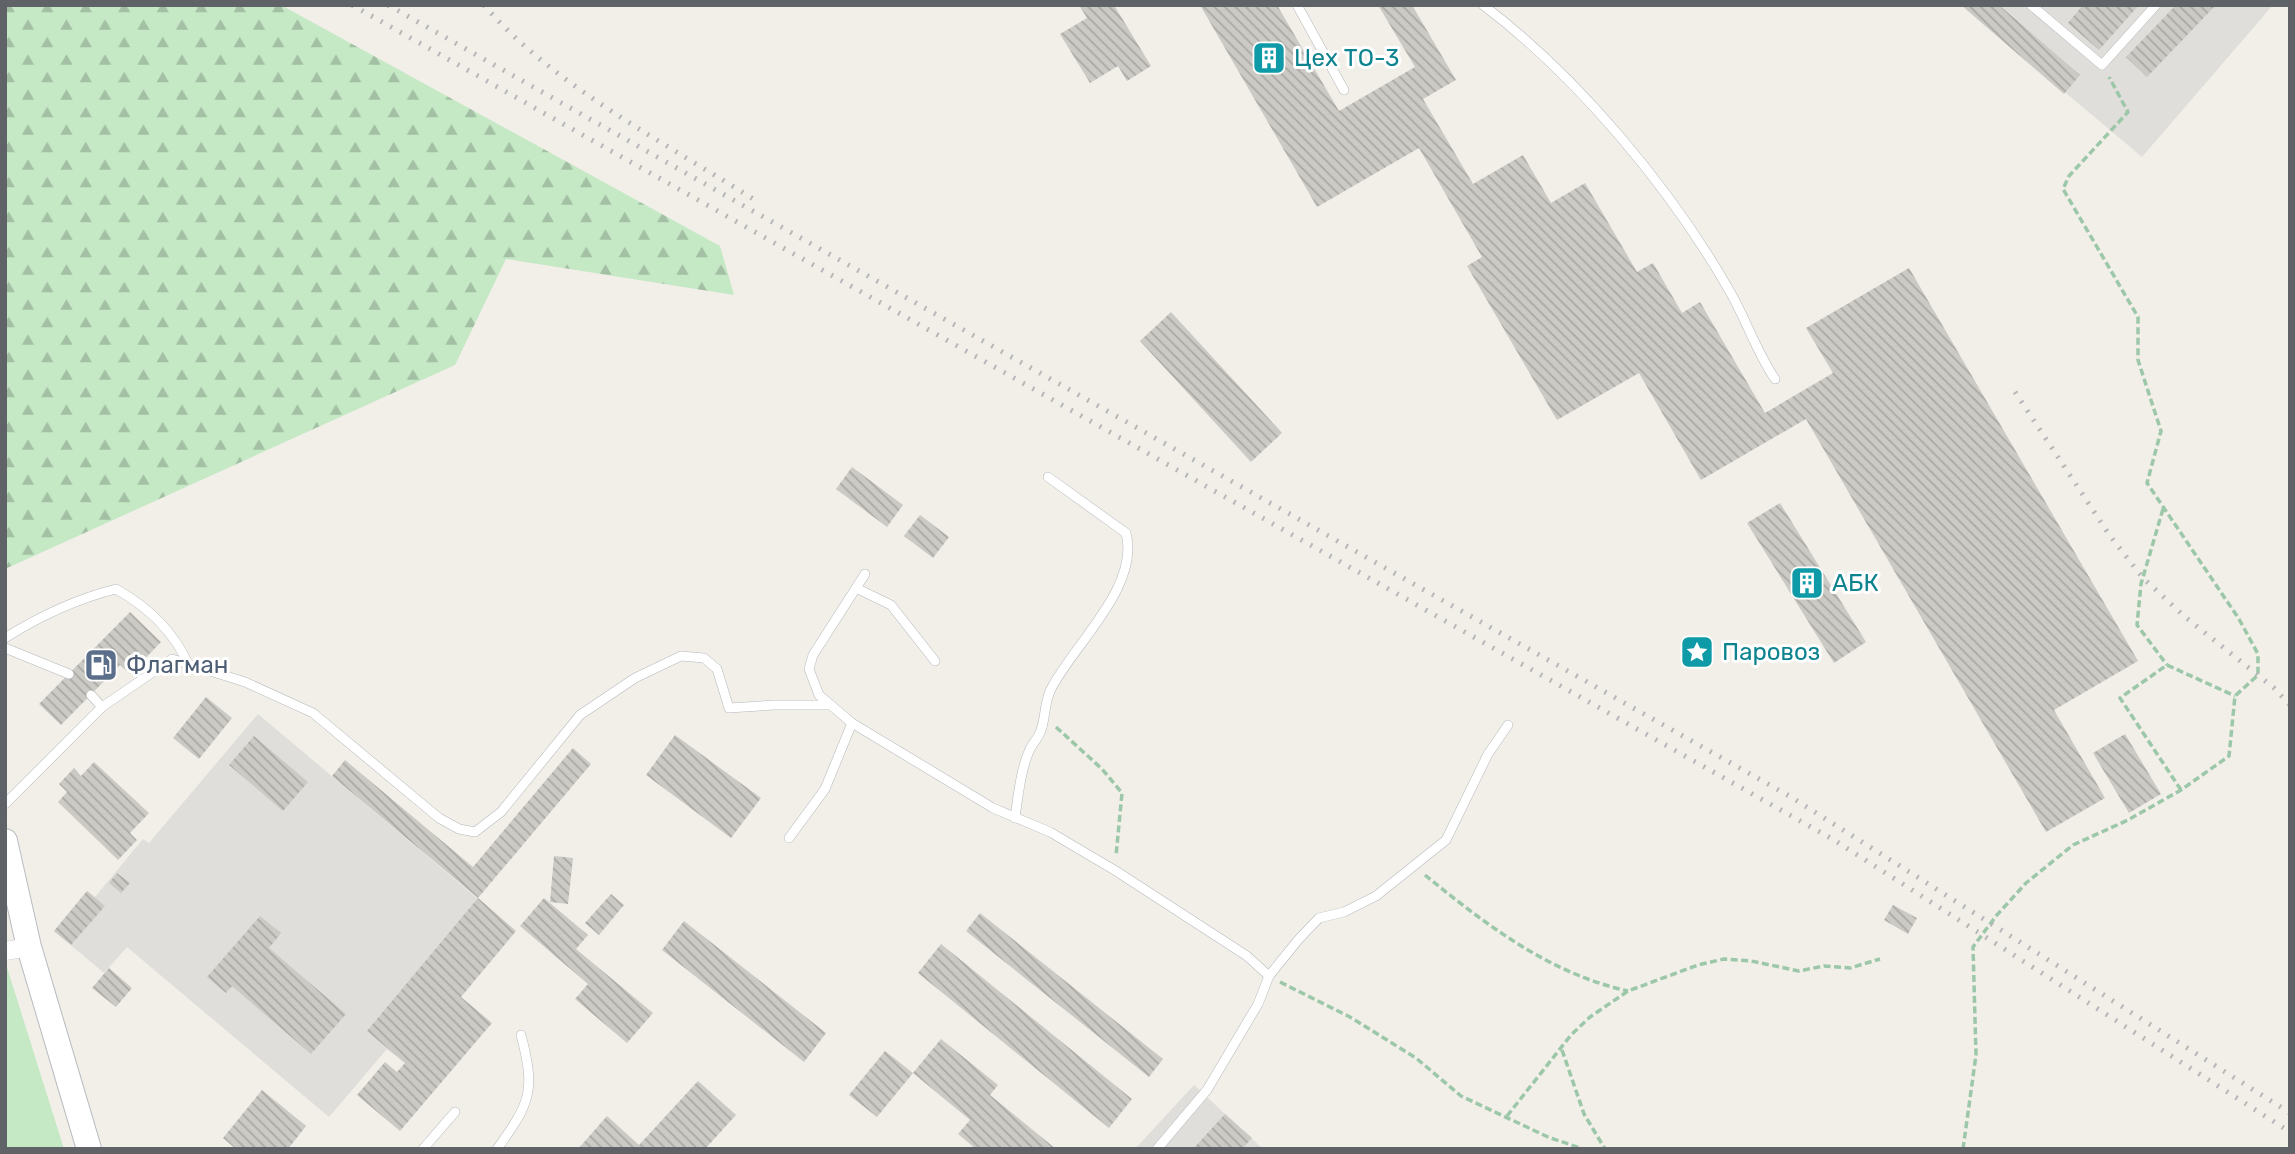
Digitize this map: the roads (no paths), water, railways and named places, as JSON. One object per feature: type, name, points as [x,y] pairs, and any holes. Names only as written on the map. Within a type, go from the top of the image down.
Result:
[{"type":"main road","points":[[5,841],[17,949],[89,1149]]},
{"type":"lane","points":[[1297,5],[1344,90]]},
{"type":"lane","points":[[1483,5],[1560,72],[1597,110],[1661,189],[1729,290],[1775,379]]},
{"type":"lane","points":[[2031,5],[2102,65],[2156,5]]},
{"type":"lane","points":[[1015,818],[1029,751],[1041,732],[1051,690],[1118,589],[1130,549],[1126,533],[1048,477]]},
{"type":"lane","points":[[865,575],[825,633],[809,669],[820,695],[828,705],[852,723],[993,808],[1051,832],[1116,871],[1247,956],[1269,976]]},
{"type":"lane","points":[[856,588],[891,605],[935,661]]},
{"type":"lane","points":[[5,638],[32,621],[116,589],[141,603],[178,639],[188,664]]},
{"type":"lane","points":[[5,648],[69,674]]},
{"type":"lane","points":[[5,804],[102,707],[172,659],[245,682],[313,713],[439,818],[459,829],[475,832],[501,812],[580,715],[635,678],[681,656],[704,658],[717,669],[729,708],[828,705]]},
{"type":"lane","points":[[90,695],[102,707]]},
{"type":"lane","points":[[789,838],[825,789],[852,723]]},
{"type":"lane","points":[[1157,1149],[1207,1090],[1258,1004],[1269,976],[1319,918],[1344,912],[1376,897],[1446,840],[1488,754],[1508,725]]},
{"type":"lane","points":[[497,1149],[525,1110],[530,1070],[521,1035]]},
{"type":"lane","points":[[423,1149],[455,1112]]},
{"type":"railway","points":[[352,5],[1834,840],[2290,1132]]},
{"type":"railway","points":[[388,5],[1791,797],[2290,1113]]},
{"type":"railway","points":[[484,5],[543,62],[578,88],[758,202]]},
{"type":"railway","points":[[2015,392],[2110,536],[2143,578],[2184,616],[2274,688],[2290,705]]},
{"type":"place","name":"Цех ТО-3","points":[[1269,58]]},
{"type":"place","name":"АБК","points":[[1807,583]]},
{"type":"place","name":"Паровоз","points":[[1697,652]]},
{"type":"place","name":"Флагман","points":[[101,665]]}]
